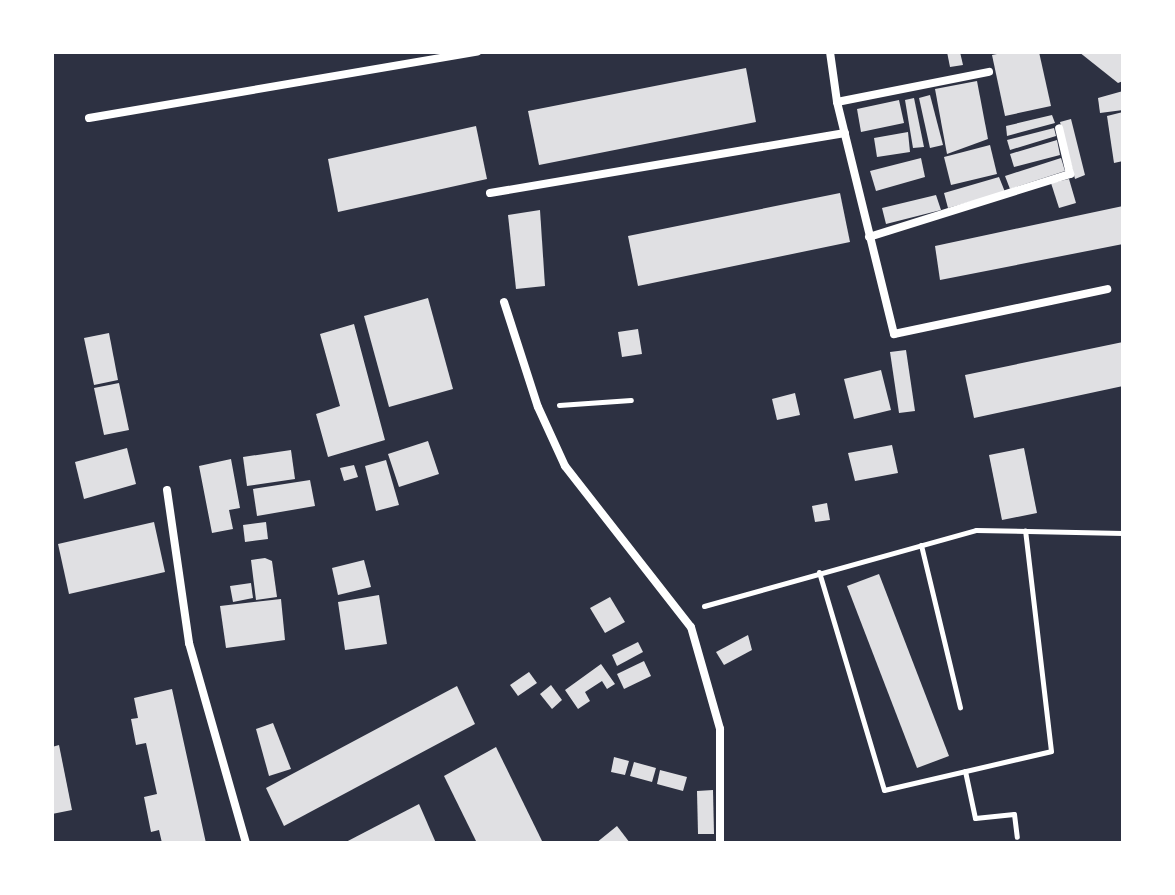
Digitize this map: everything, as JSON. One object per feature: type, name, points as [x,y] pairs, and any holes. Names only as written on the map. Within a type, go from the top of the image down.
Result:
[{"type":"street","points":[[89,118],[477,52]]},
{"type":"street","points":[[830,52],[837,102],[894,334],[1107,289]]},
{"type":"street","points":[[837,102],[989,72]]},
{"type":"street","points":[[869,237],[1070,174],[1059,128]]},
{"type":"street","points":[[490,193],[845,133]]},
{"type":"street","points":[[504,302],[538,407],[565,466],[691,627],[720,729],[719,841],[706,843]]},
{"type":"street","points":[[167,490],[189,643],[246,843]]},
{"type":"path","points":[[538,407],[631,400]]},
{"type":"path","points":[[679,611],[976,530],[1123,533]]},
{"type":"path","points":[[819,572],[884,790],[1051,751],[1025,531]]},
{"type":"path","points":[[921,545],[960,707]]},
{"type":"path","points":[[965,771],[975,818],[1014,814],[1017,837]]},
{"type":"building","points":[[947,52],[960,52],[963,65],[950,67]]},
{"type":"building","points":[[1039,52],[1051,106],[1005,116],[992,55]]},
{"type":"building","points":[[1079,52],[1123,52],[1123,81],[1118,83]]},
{"type":"building","points":[[746,68],[756,122],[539,165],[528,111]]},
{"type":"building","points":[[977,81],[988,139],[947,154],[935,89]]},
{"type":"building","points":[[1123,91],[1123,110],[1100,113],[1098,98]]},
{"type":"building","points":[[930,95],[943,145],[930,148],[919,98]]},
{"type":"building","points":[[914,98],[924,147],[913,148],[905,100]]},
{"type":"building","points":[[899,100],[904,123],[861,132],[857,109]]},
{"type":"building","points":[[1123,112],[1123,161],[1114,163],[1107,116]]},
{"type":"building","points":[[1052,115],[1055,123],[1007,136],[1006,126]]},
{"type":"building","points":[[1071,119],[1085,175],[1075,179],[1060,122]]},
{"type":"building","points":[[476,126],[487,179],[338,212],[328,159]]},
{"type":"building","points":[[1054,128],[1056,136],[1010,150],[1007,140]]},
{"type":"building","points":[[908,132],[910,152],[877,157],[874,138]]},
{"type":"building","points":[[1057,140],[1060,155],[1014,167],[1010,154]]},
{"type":"building","points":[[990,145],[997,174],[951,185],[944,157]]},
{"type":"building","points":[[921,158],[925,177],[876,191],[870,171]]},
{"type":"building","points":[[1061,158],[1065,171],[1010,189],[1005,176]]},
{"type":"building","points":[[999,177],[1005,192],[948,208],[944,193]]},
{"type":"building","points":[[1069,179],[1076,203],[1059,208],[1051,183]]},
{"type":"building","points":[[840,193],[850,242],[638,286],[628,236]]},
{"type":"building","points":[[936,195],[941,210],[886,224],[882,208]]},
{"type":"building","points":[[1123,206],[1123,244],[940,280],[935,246]]},
{"type":"building","points":[[540,210],[545,286],[516,289],[508,215]]},
{"type":"building","points":[[428,298],[453,389],[389,407],[364,316]]},
{"type":"building","points":[[354,324],[385,440],[328,457],[316,414],[340,406],[320,334]]},
{"type":"building","points":[[638,329],[642,354],[622,357],[618,332]]},
{"type":"building","points":[[109,333],[118,380],[94,385],[84,338]]},
{"type":"building","points":[[1123,342],[1123,386],[974,418],[965,375]]},
{"type":"building","points":[[906,350],[915,411],[899,413],[890,352]]},
{"type":"building","points":[[881,370],[891,410],[854,419],[844,379]]},
{"type":"building","points":[[119,383],[129,430],[104,435],[94,388]]},
{"type":"building","points":[[795,393],[800,415],[777,420],[772,399]]},
{"type":"building","points":[[428,441],[439,474],[399,487],[388,454]]},
{"type":"building","points":[[892,445],[898,473],[855,481],[848,453]]},
{"type":"building","points":[[127,448],[136,484],[84,499],[75,462]]},
{"type":"building","points":[[1024,448],[1037,513],[1002,520],[989,455]]},
{"type":"building","points":[[291,450],[295,479],[247,486],[243,457]]},
{"type":"building","points":[[231,459],[240,508],[229,510],[233,529],[212,533],[199,466]]},
{"type":"building","points":[[386,460],[399,505],[376,511],[365,466]]},
{"type":"building","points":[[354,465],[358,477],[344,481],[340,468]]},
{"type":"building","points":[[310,480],[315,506],[257,516],[253,489]]},
{"type":"building","points":[[827,503],[830,520],[815,522],[812,506]]},
{"type":"building","points":[[154,522],[165,572],[69,594],[58,544]]},
{"type":"building","points":[[266,522],[268,539],[245,542],[243,525]]},
{"type":"building","points":[[265,558],[272,561],[277,597],[256,600],[251,560]]},
{"type":"building","points":[[364,560],[371,587],[338,595],[332,568]]},
{"type":"building","points":[[879,574],[949,756],[917,768],[847,586]]},
{"type":"building","points":[[251,583],[253,598],[233,602],[230,586]]},
{"type":"building","points":[[379,595],[387,644],[345,650],[338,602]]},
{"type":"building","points":[[610,597],[625,622],[605,633],[590,608]]},
{"type":"building","points":[[281,599],[285,640],[226,648],[220,606]]},
{"type":"building","points":[[748,635],[752,650],[724,665],[716,652]]},
{"type":"building","points":[[638,642],[643,652],[617,666],[612,655]]},
{"type":"building","points":[[644,661],[651,676],[624,689],[617,674]]},
{"type":"building","points":[[601,664],[615,684],[607,689],[602,681],[585,692],[590,701],[578,709],[565,690]]},
{"type":"building","points":[[529,672],[537,683],[518,696],[510,685]]},
{"type":"building","points":[[551,685],[562,700],[552,709],[540,694]]},
{"type":"building","points":[[457,686],[475,724],[284,826],[266,788]]},
{"type":"building","points":[[172,689],[206,843],[162,843],[159,830],[151,832],[144,797],[157,794],[146,743],[136,745],[131,719],[138,718],[134,698]]},
{"type":"building","points":[[273,723],[291,769],[269,776],[256,729]]},
{"type":"building","points":[[59,745],[72,810],[52,814],[52,747]]},
{"type":"building","points":[[496,747],[543,843],[477,843],[444,776]]},
{"type":"building","points":[[614,757],[629,761],[625,775],[611,772]]},
{"type":"building","points":[[634,762],[656,768],[652,782],[630,776]]},
{"type":"building","points":[[660,770],[687,777],[683,791],[657,784]]},
{"type":"building","points":[[713,790],[714,834],[698,834],[697,791]]},
{"type":"building","points":[[419,804],[436,843],[344,843]]},
{"type":"building","points":[[617,826],[630,843],[596,843]]}]
